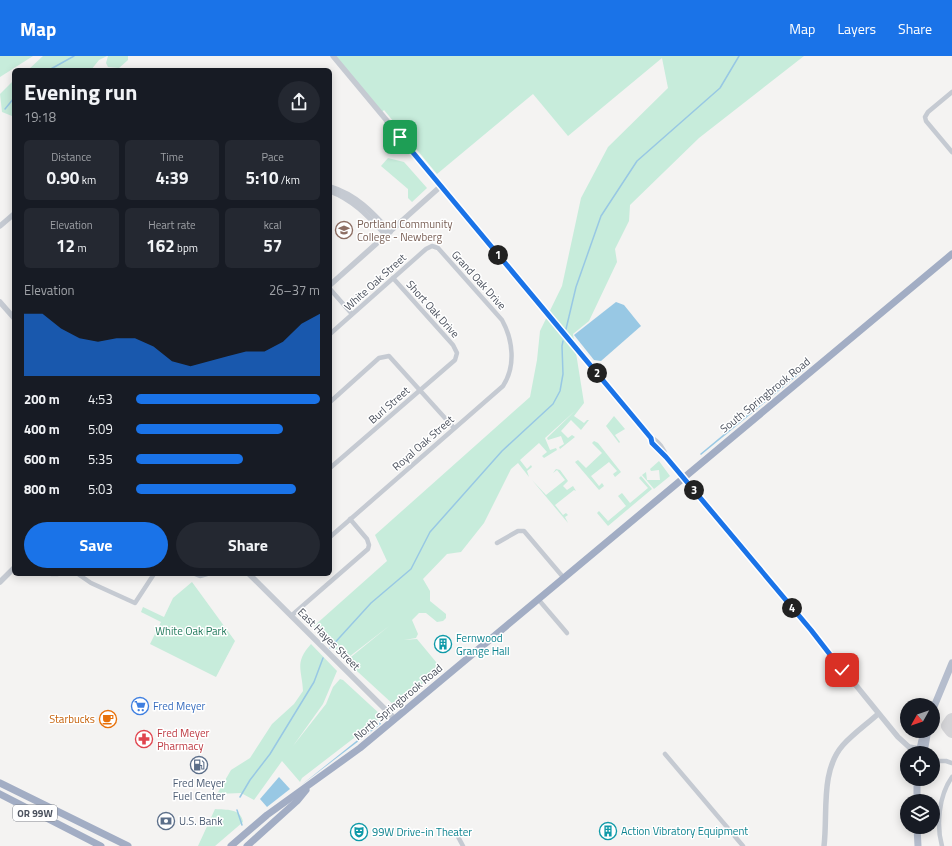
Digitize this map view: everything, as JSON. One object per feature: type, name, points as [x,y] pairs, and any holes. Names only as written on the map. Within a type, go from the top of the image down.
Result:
[{"type":"highway","name":"South Springbrook Road","points":[[592,554],[952,254]]},
{"type":"highway","name":"North Springbrook Road","points":[[231,846],[293,796],[308,787],[395,719],[592,554]]},
{"type":"highway","name":"OR 99W","points":[[0,782],[128,846]]},
{"type":"highway","name":"North Springbrook Road","points":[[247,846],[297,801],[308,787]]},
{"type":"highway","name":"OR 99W","points":[[0,794],[101,846]]},
{"type":"highway","points":[[282,813],[280,811],[292,801],[293,796]]},
{"type":"main road","points":[[938,698],[952,663]]},
{"type":"main road","points":[[918,786],[918,794]]},
{"type":"main road","points":[[918,790],[919,786]]},
{"type":"main road","points":[[917,834],[918,846]]},
{"type":"street","points":[[333,56],[651,438],[652,443],[666,457],[811,630],[878,714],[901,741],[908,746]]},
{"type":"street","points":[[952,92],[928,112],[925,117],[926,121],[952,152]]},
{"type":"street","points":[[332,283],[441,186]]},
{"type":"street","points":[[332,188],[354,197],[363,204],[388,234]]},
{"type":"street","points":[[332,192],[351,201],[388,234]]},
{"type":"street","points":[[0,226],[12,216]]},
{"type":"street","name":"White Oak Street","points":[[332,332],[426,249],[432,246]]},
{"type":"street","name":"Grand Oak Drive","points":[[432,246],[438,248],[502,320],[508,333],[512,355]]},
{"type":"street","name":"Short Oak Drive","points":[[393,278],[453,345],[457,352]]},
{"type":"street","points":[[332,291],[352,314]]},
{"type":"street","points":[[0,302],[12,316]]},
{"type":"street","name":"Burl Street","points":[[332,466],[455,360],[457,352]]},
{"type":"street","points":[[332,400],[379,358],[386,355],[391,357],[454,428]]},
{"type":"street","name":"Royal Oak Street","points":[[332,535],[503,386],[512,369],[512,355]]},
{"type":"street","points":[[291,616],[368,549],[369,545],[367,539],[350,520]]},
{"type":"street","points":[[497,544],[518,531],[524,531],[563,577]]},
{"type":"street","points":[[0,582],[12,570]]},
{"type":"street","points":[[81,576],[135,603],[153,576]]},
{"type":"street","name":"East Hayes Street","points":[[251,576],[395,719]]},
{"type":"street","points":[[538,599],[566,633]]},
{"type":"street","points":[[824,846],[826,834],[827,783],[829,771],[834,758],[843,745],[878,714]]},
{"type":"street","points":[[665,754],[743,846]]},
{"type":"street","points":[[940,760],[946,760],[952,763]]},
{"type":"street","points":[[942,846],[939,825],[944,792],[952,777]]},
{"type":"street","points":[[455,831],[463,846]]},
{"type":"green space","points":[[0,56],[33,56],[12,68],[0,77]]},
{"type":"green space","points":[[43,56],[107,56],[99,60],[93,68],[30,68]]},
{"type":"green space","points":[[108,56],[128,56],[128,60],[119,68],[108,67],[106,63]]},
{"type":"green space","points":[[335,56],[804,56],[699,138],[630,205],[629,221],[615,249],[617,262],[589,321],[573,334],[584,403],[574,416],[584,423],[589,420],[581,430],[571,420],[561,431],[568,438],[572,435],[575,437],[560,449],[559,447],[564,444],[561,436],[548,440],[547,438],[576,410],[545,438],[550,450],[556,448],[557,450],[544,458],[542,456],[547,452],[539,443],[520,460],[527,469],[531,465],[532,467],[527,471],[529,477],[518,463],[511,469],[484,523],[461,552],[447,554],[423,579],[430,591],[430,601],[446,614],[446,618],[443,621],[437,622],[426,613],[419,613],[412,620],[418,634],[416,638],[404,640],[417,639],[441,668],[395,706],[346,661],[389,626],[345,660],[314,626],[387,561],[375,535],[530,397],[537,360],[540,331],[562,286],[581,198],[608,147],[668,88],[662,58],[568,136],[533,94],[437,174],[384,110],[382,112]]},
{"type":"green space","points":[[12,82],[12,116],[2,112],[0,94]]},
{"type":"green space","points":[[388,158],[404,162],[427,188],[412,202],[408,198],[408,189],[381,166]]},
{"type":"green space","points":[[614,416],[625,429],[615,435],[620,442],[619,443],[606,426]]},
{"type":"green space","points":[[594,441],[598,443],[621,472],[615,477],[613,474],[617,471],[609,462],[591,476],[599,486],[602,483],[604,486],[599,490],[575,462],[578,460],[586,468],[602,453],[592,443]]},
{"type":"green space","points":[[659,461],[670,476],[654,489],[642,475],[646,472],[647,480],[660,480],[659,470],[651,471],[650,469]]},
{"type":"green space","points":[[556,469],[560,470],[568,481],[563,486],[567,490],[573,486],[576,491],[574,490],[555,505],[563,515],[566,513],[568,515],[565,517],[568,523],[532,480],[546,495],[565,480],[557,470],[553,473]]},
{"type":"green space","points":[[641,476],[652,489],[608,526],[597,513],[599,511],[608,521],[626,506],[618,496],[622,493],[630,503],[648,488],[639,478]]},
{"type":"green space","name":"White Oak Park","points":[[192,582],[235,641],[216,677],[150,644],[161,622],[141,612],[143,607],[164,617],[173,598]]},
{"type":"green space","points":[[311,644],[337,671],[323,704],[293,746],[326,704],[333,687],[340,679],[343,680],[381,715],[380,718],[302,778],[300,782],[282,761],[254,800],[241,793],[217,794],[231,770],[250,758],[272,724],[294,704],[303,691],[300,666],[302,656]]},
{"type":"green space","points":[[215,809],[236,812],[242,817],[243,822],[215,846],[198,846]]},
{"type":"water","points":[[616,302],[624,305],[641,326],[601,361],[594,360],[574,335]]},
{"type":"water","points":[[807,365],[808,367],[701,455],[700,454]]},
{"type":"water","points":[[380,722],[381,724],[300,786]]},
{"type":"water","points":[[279,777],[290,789],[267,807],[260,799]]},
{"type":"waterway","points":[[53,68],[74,56]]},
{"type":"waterway","points":[[566,329],[576,287],[601,216],[637,161],[720,88],[739,56]]},
{"type":"waterway","points":[[5,109],[12,100]]},
{"type":"waterway","points":[[330,648],[371,603],[411,569],[430,532],[502,451],[553,404],[560,391],[563,374],[563,341]]},
{"type":"waterway","points":[[240,797],[250,780],[270,754],[314,682],[323,658]]},
{"type":"waterway","points":[[237,810],[242,825]]},
{"type":"taxiway","points":[[952,720],[948,726],[952,731]]},
{"type":"place","name":"Portland Community College - Newberg","points":[[344,230]]},
{"type":"place","name":"Fernwood Grange Hall","points":[[443,644]]},
{"type":"place","name":"Fred Meyer","points":[[140,706]]},
{"type":"place","name":"Starbucks","points":[[108,719]]},
{"type":"place","name":"Fred Meyer Pharmacy","points":[[144,739]]},
{"type":"place","name":"Fred Meyer Fuel Center","points":[[199,765]]},
{"type":"place","name":"U.S. Bank","points":[[166,821]]},
{"type":"place","name":"Action Vibratory Equipment","points":[[608,831]]},
{"type":"place","name":"99W Drive-in Theater","points":[[359,832]]},
{"type":"route","points":[[400,137],[651,438],[652,443],[666,457],[811,630],[842,670]]}]
